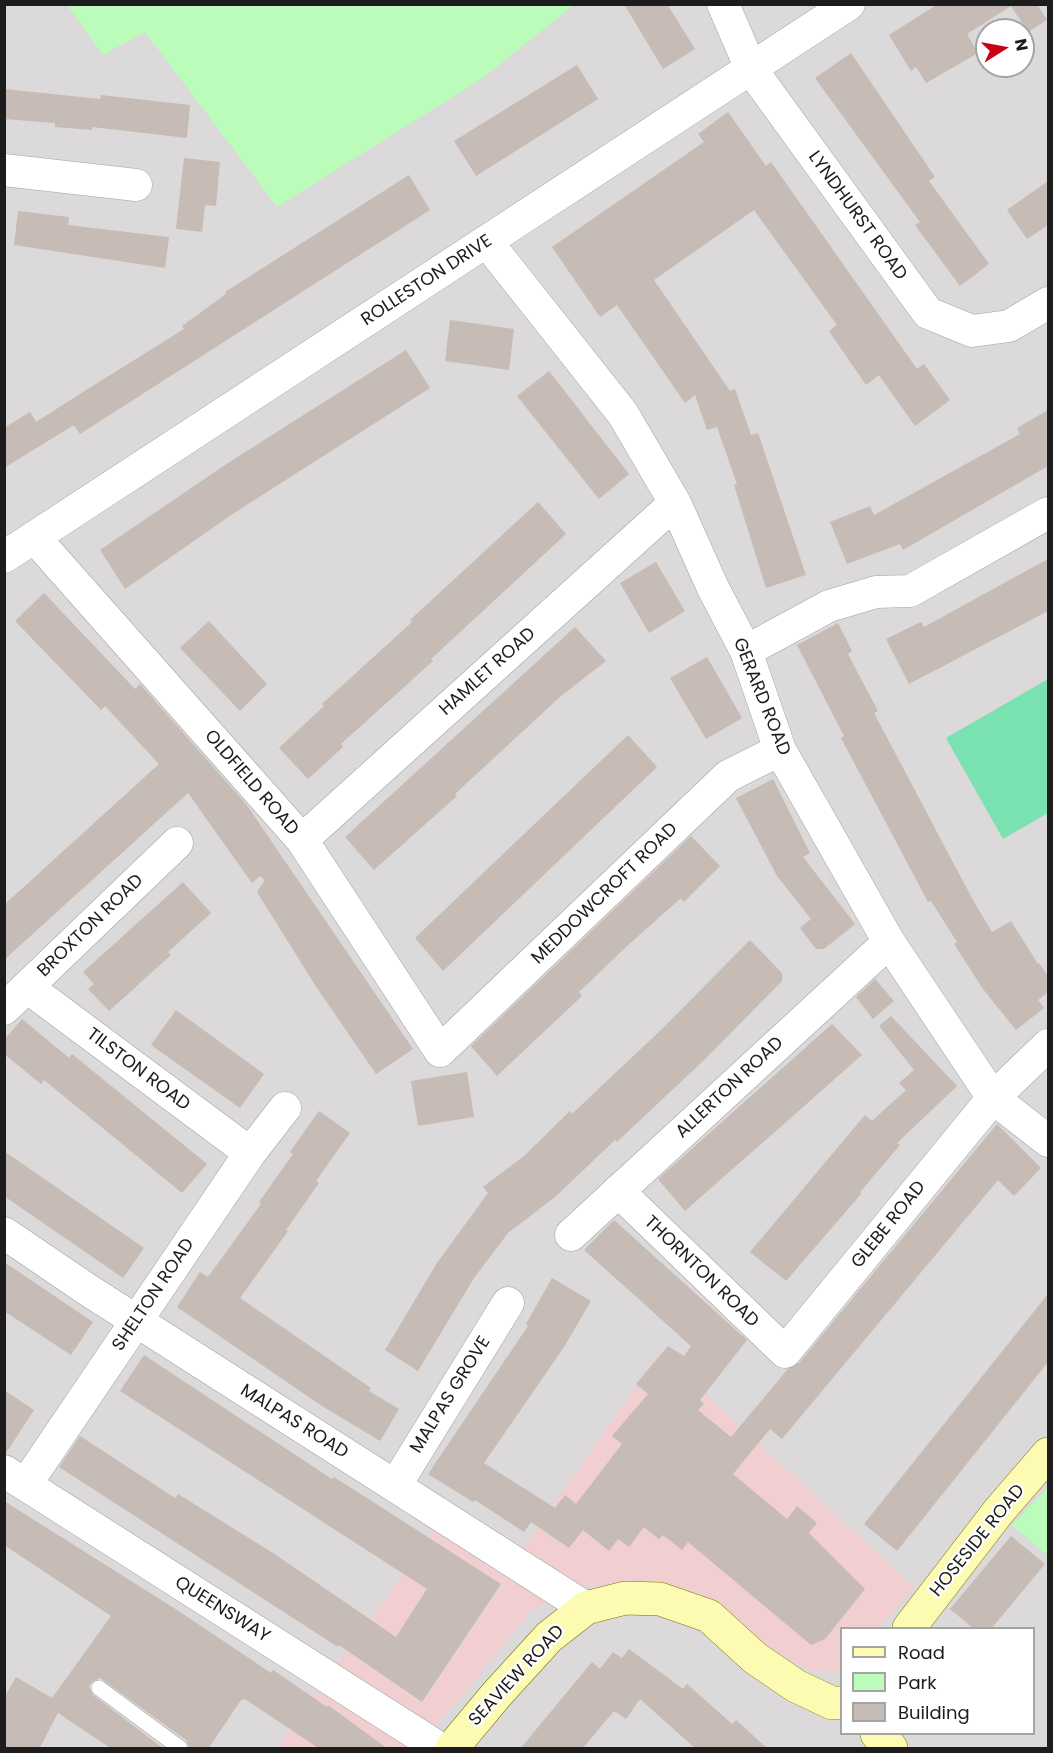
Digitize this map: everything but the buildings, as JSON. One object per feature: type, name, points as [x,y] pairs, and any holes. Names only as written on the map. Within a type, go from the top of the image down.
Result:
[{"type":"street","name":"LYNDHURST ROAD","points":[[723,4],[751,69],[928,313],[972,331],[1009,326],[1048,303]]},
{"type":"street","name":"ROLLESTON DRIVE","points":[[4,556],[488,242],[849,4]]},
{"type":"street","points":[[4,170],[136,185]]},
{"type":"street","name":"GERARD ROAD","points":[[488,242],[623,414],[675,503],[713,588],[746,651],[780,750],[889,942],[993,1098],[1048,1140]]},
{"type":"street","name":"HAMLET ROAD","points":[[302,840],[675,503]]},
{"type":"street","points":[[746,651],[829,606],[876,592],[910,591],[1048,513]]},
{"type":"street","name":"OLDFIELD ROAD","points":[[34,537],[302,840],[440,1051]]},
{"type":"street","name":"MEDDOWCROFT ROAD","points":[[440,1051],[728,776],[780,750]]},
{"type":"street","name":"BROXTON ROAD","points":[[4,1009],[177,843]]},
{"type":"street","name":"ALLERTON ROAD","points":[[571,1235],[889,942]]},
{"type":"street","name":"TILSTON ROAD","points":[[27,987],[250,1153]]},
{"type":"street","name":"GLEBE ROAD","points":[[785,1352],[993,1098],[1048,1045]]},
{"type":"street","name":"SHELTON ROAD","points":[[15,1478],[136,1321],[250,1153],[285,1108]]},
{"type":"street","name":"THORNTON ROAD","points":[[618,1191],[785,1352]]},
{"type":"street","name":"MALPAS ROAD","points":[[4,1233],[136,1321],[586,1608]]},
{"type":"street","name":"MALPAS GROVE","points":[[395,1486],[508,1303]]},
{"type":"street","name":"HOSESIDE ROAD","points":[[911,1627],[998,1512],[1048,1454]]},
{"type":"street","name":"QUEENSWAY","points":[[15,1478],[439,1749]]},
{"type":"street","name":"SEAVIEW ROAD","points":[[452,1749],[497,1694],[549,1637],[586,1608],[625,1598],[660,1599],[709,1616],[755,1658],[796,1686],[832,1703],[840,1703]]},
{"type":"street","points":[[878,1735],[891,1749]]},
{"type":"lane","points":[[99,1688],[180,1749]]},
{"type":"shaded area","points":[[5,5],[1048,5],[1048,1748],[5,1748]]},
{"type":"shaded area","points":[[660,1352],[915,1588],[880,1627],[840,1627],[840,1671],[811,1672],[668,1585],[579,1586],[532,1610],[419,1748],[276,1748],[436,1529],[504,1576]]},
{"type":"green space","points":[[67,5],[574,5],[483,78],[277,207],[145,32],[103,55]]},
{"type":"green space","points":[[1048,679],[1048,813],[1003,839],[946,738]]},
{"type":"green space","points":[[1048,1487],[1048,1556],[1012,1525]]}]
